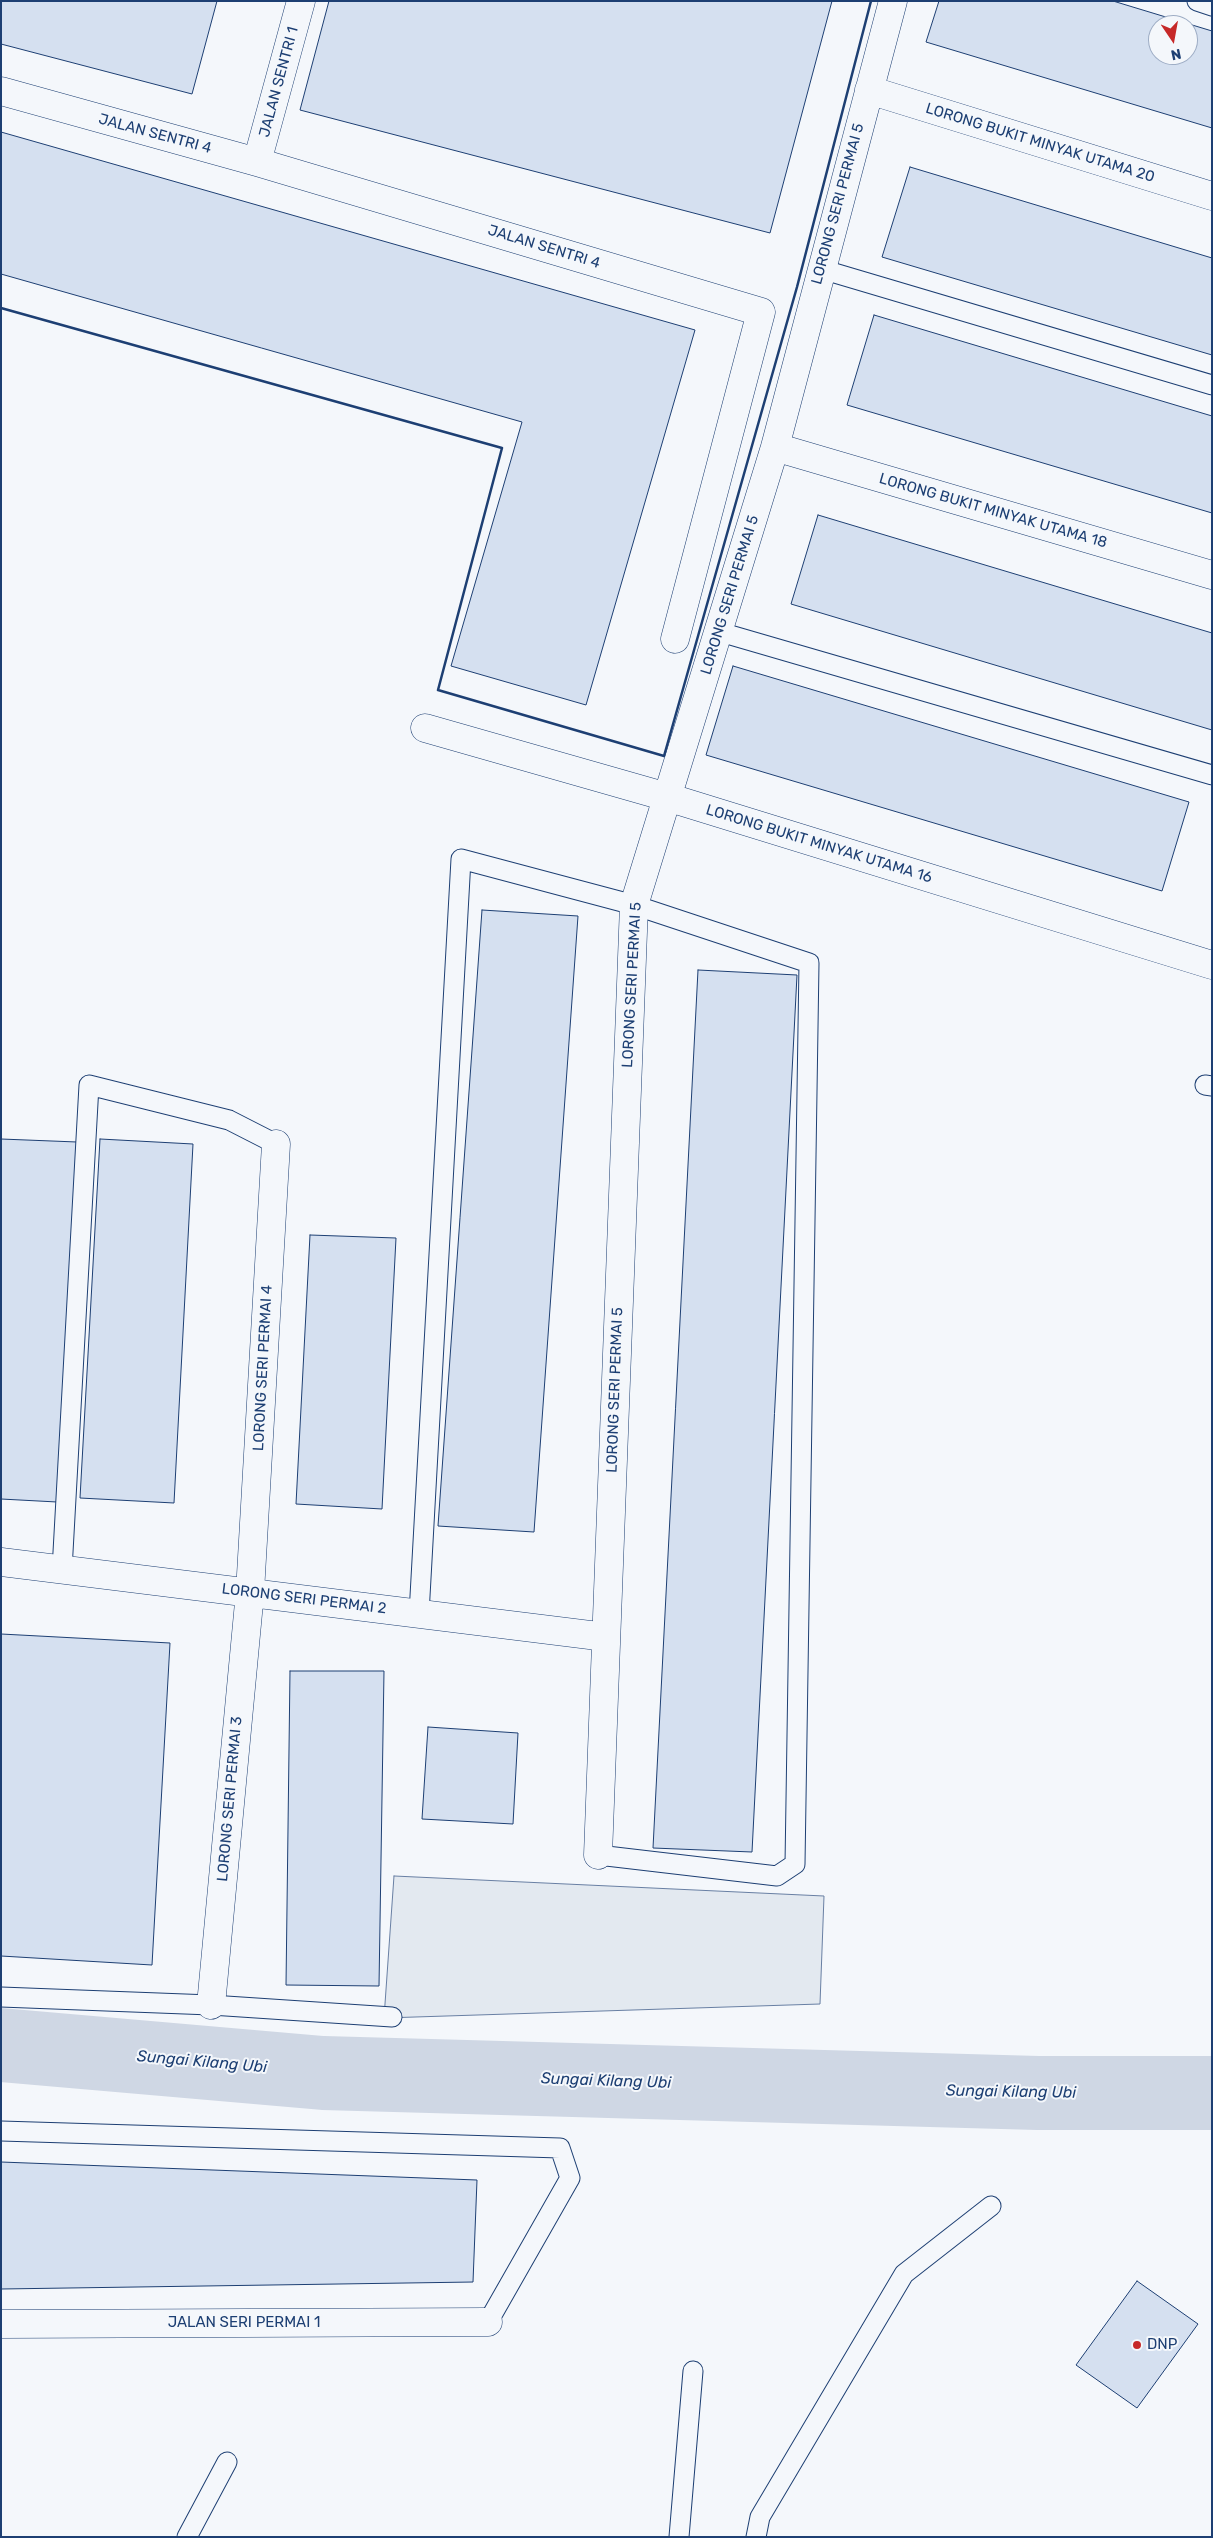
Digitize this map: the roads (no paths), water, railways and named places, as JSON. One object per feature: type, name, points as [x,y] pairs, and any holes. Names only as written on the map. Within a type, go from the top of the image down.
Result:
[{"type":"street","name":"JALAN SENTRI 1","points":[[257,162],[301,1]]},
{"type":"street","name":"LORONG SERI PERMAI 5","points":[[598,1855],[634,905],[720,632],[775,447],[893,1]]},
{"type":"street","name":"LORONG BUKIT MINYAK UTAMA 20","points":[[869,90],[1212,196]]},
{"type":"street","name":"JALAN SENTRI 4","points":[[1,91],[257,162],[761,312],[675,639]]},
{"type":"street","name":"LORONG BUKIT MINYAK UTAMA 18","points":[[775,447],[1212,575]]},
{"type":"street","name":"LORONG BUKIT MINYAK UTAMA 16","points":[[425,728],[667,797],[1212,966]]},
{"type":"street","name":"LORONG SERI PERMAI 4","points":[[250,1592],[276,1144]]},
{"type":"street","name":"LORONG SERI PERMAI 2","points":[[1,1562],[606,1637]]},
{"type":"street","name":"LORONG SERI PERMAI 3","points":[[211,2005],[250,1592]]},
{"type":"street","name":"JALAN SERI PERMAI 1","points":[[1,2324],[488,2322]]},
{"type":"lane","points":[[1198,1],[1212,6]]},
{"type":"lane","points":[[821,269],[1212,385]]},
{"type":"lane","points":[[720,632],[1212,775]]},
{"type":"lane","points":[[420,1614],[461,859],[634,905],[809,963],[795,1864],[777,1876],[598,1855]]},
{"type":"lane","points":[[62,1570],[89,1085],[229,1120],[276,1144]]},
{"type":"lane","points":[[1,1997],[211,2005],[392,2017]]},
{"type":"lane","points":[[1,2131],[560,2148],[570,2178],[488,2322]]},
{"type":"lane","points":[[756,2537],[760,2517],[904,2274],[990,2206]]},
{"type":"lane","points":[[680,2537],[693,2370]]},
{"type":"lane","points":[[187,2537],[227,2462]]},
{"type":"waterway","name":"Sungai Kilang Ubi","points":[[1,2045],[323,2073],[1038,2093],[1212,2093]]},
{"type":"place","name":"DNP","points":[[1137,2345]]}]
